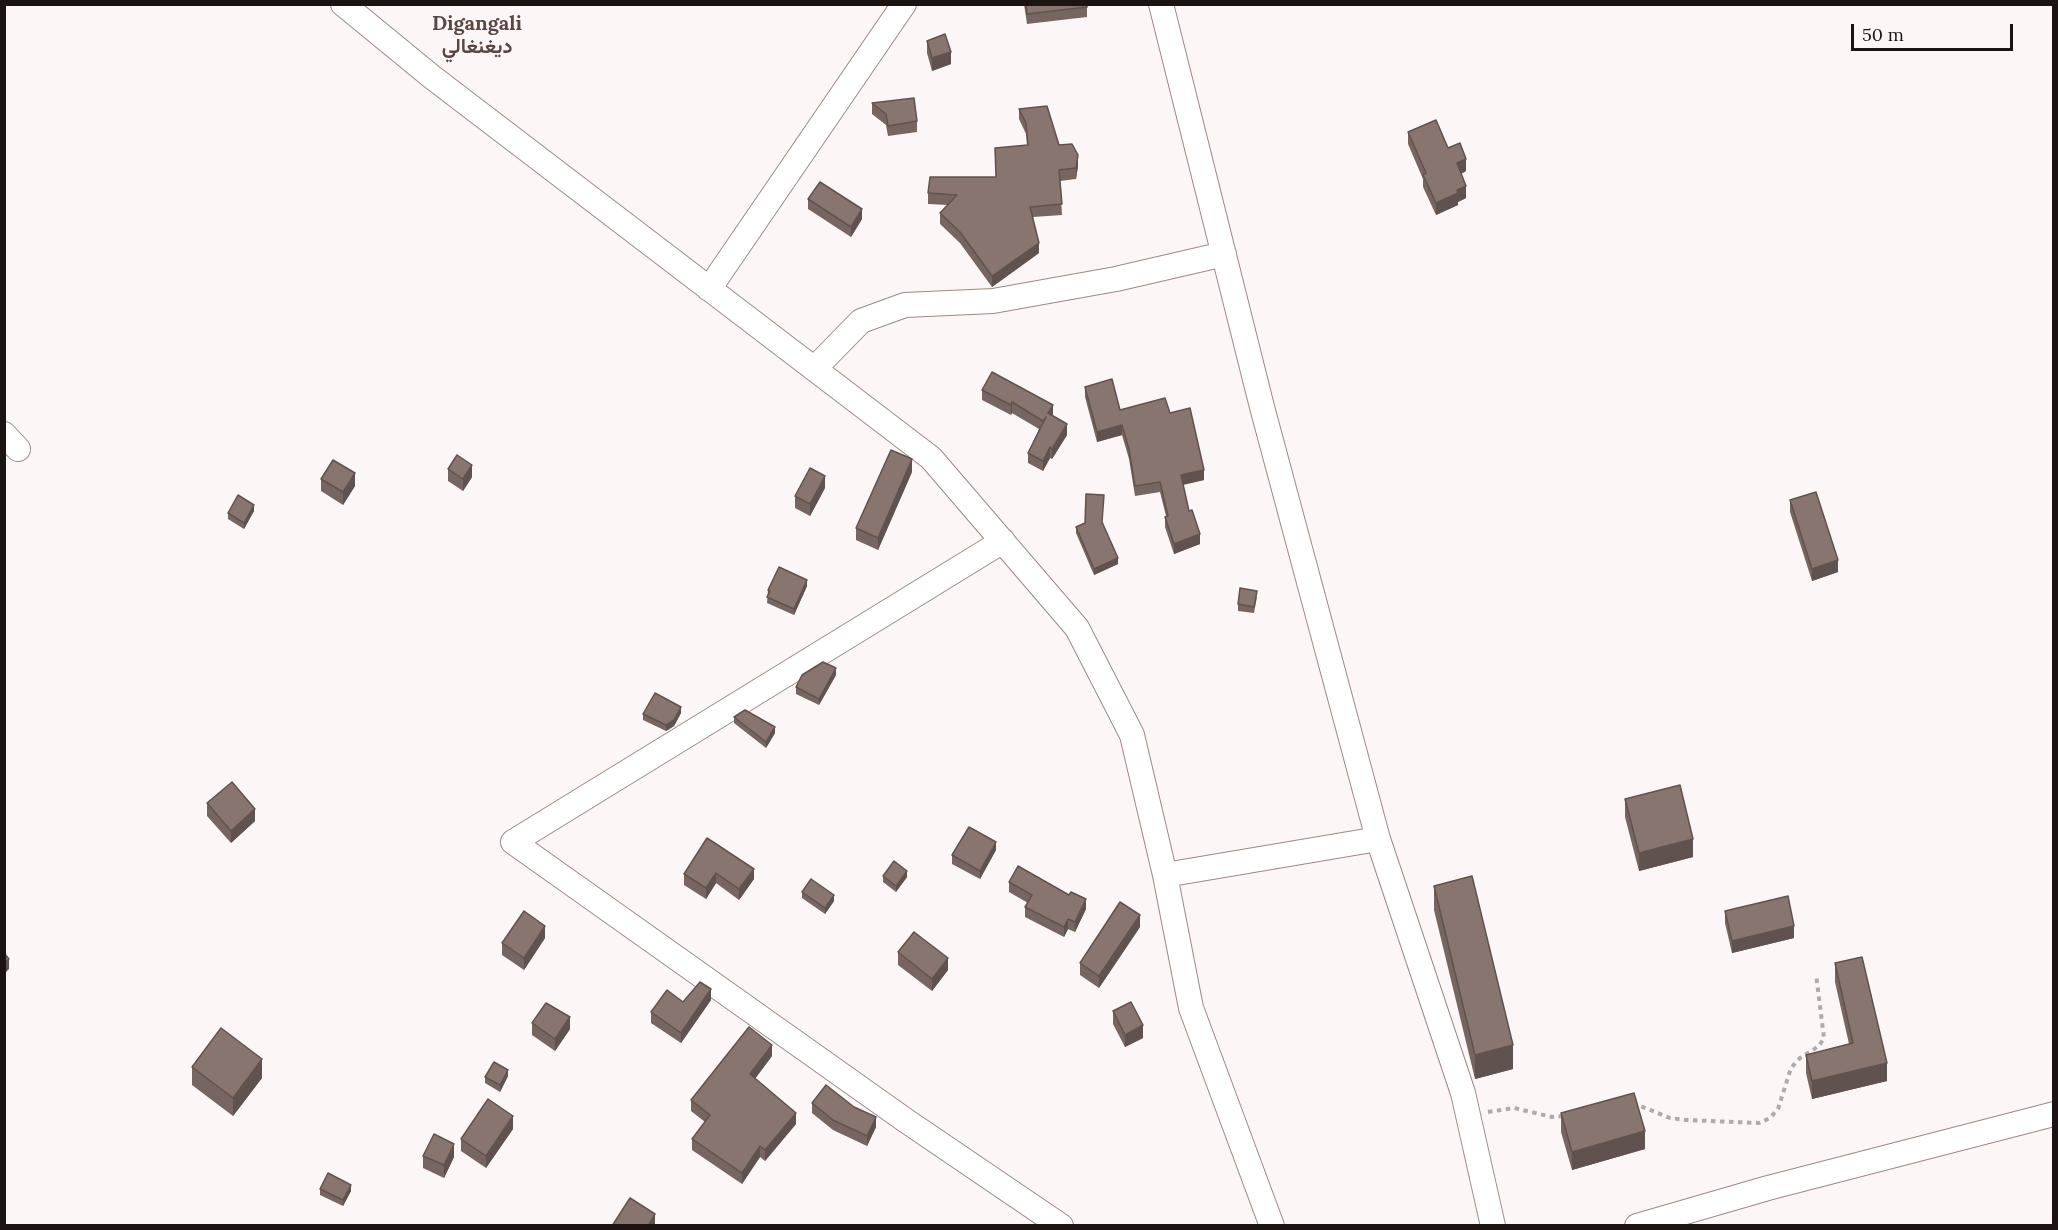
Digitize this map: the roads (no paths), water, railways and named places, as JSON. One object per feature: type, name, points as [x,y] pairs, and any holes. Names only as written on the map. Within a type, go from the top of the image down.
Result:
[{"type":"street","points":[[344,4],[432,77],[931,458],[1077,628],[1132,735],[1165,875],[1191,1008],[1272,1226]]},
{"type":"street","points":[[710,289],[904,4]]},
{"type":"street","points":[[1161,4],[1262,407],[1378,839],[1469,1116],[1493,1226]]},
{"type":"street","points":[[815,368],[861,321],[905,305],[993,301],[1116,279],[1224,254]]},
{"type":"street","points":[[1003,541],[513,842],[904,1120],[1061,1226]]},
{"type":"street","points":[[1165,875],[1378,839]]},
{"type":"street","points":[[1637,1226],[1768,1188],[2054,1114]]},
{"type":"district","name":"Digangali ديغنغالي","points":[[477,36]]}]
